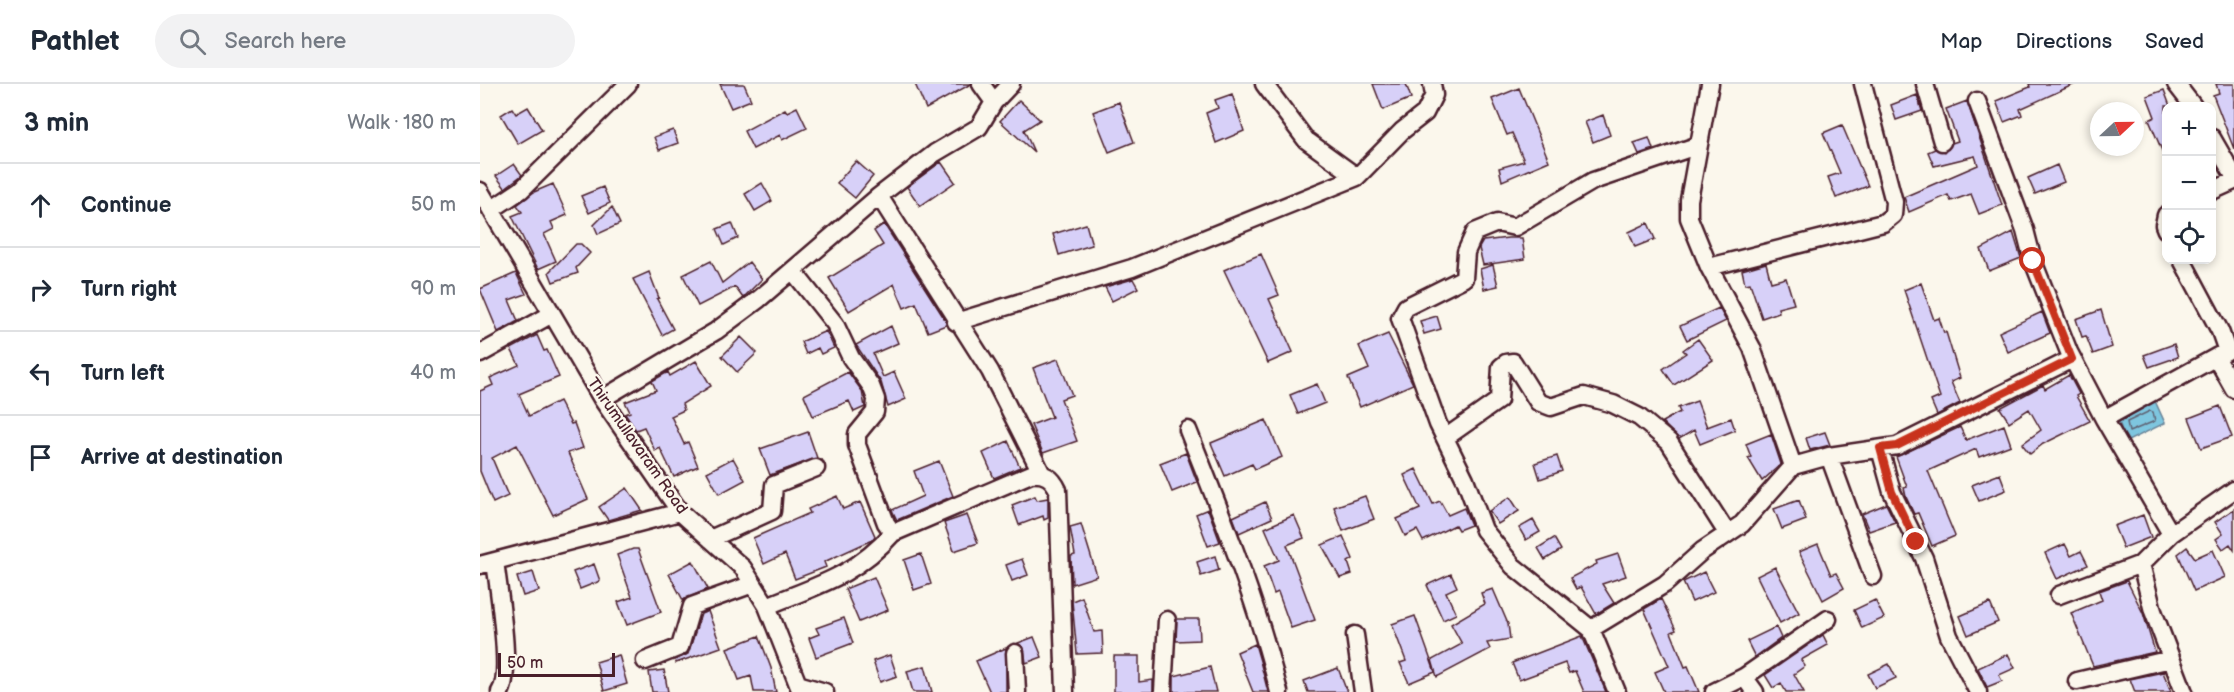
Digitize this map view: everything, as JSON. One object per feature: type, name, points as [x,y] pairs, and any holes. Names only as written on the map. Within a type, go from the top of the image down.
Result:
[{"type":"street","points":[[490,210],[521,190],[628,84]]},
{"type":"street","points":[[981,84],[994,102]]},
{"type":"street","points":[[602,399],[716,331],[793,271],[879,196],[935,153],[979,127],[994,102],[1011,84]]},
{"type":"street","points":[[1264,84],[1306,140],[1357,177]]},
{"type":"street","points":[[956,322],[1132,268],[1357,177],[1402,131],[1425,113],[1434,95],[1432,84]]},
{"type":"street","points":[[1710,84],[1689,200],[1689,218],[1709,267],[1752,348],[1793,466]]},
{"type":"street","points":[[1709,267],[1883,223],[1893,215],[1894,202],[1863,84]]},
{"type":"street","points":[[1925,84],[1942,142]]},
{"type":"street","points":[[2176,84],[2190,102]]},
{"type":"street","points":[[1977,101],[2025,230],[2033,261],[2072,359],[2171,534]]},
{"type":"street","points":[[1617,692],[1591,629],[1513,566],[1484,530],[1465,478],[1445,438],[1400,318],[1406,307],[1464,278],[1466,252],[1475,232],[1497,223],[1515,227],[1593,181],[1699,145]]},
{"type":"street","points":[[2216,146],[2234,176]]},
{"type":"street","points":[[2216,189],[2234,181]]},
{"type":"street","name":"Thirumullavaram Road","points":[[480,191],[602,399],[680,512],[743,568],[767,606],[801,689]]},
{"type":"street","points":[[879,196],[956,322],[990,371],[1042,474]]},
{"type":"street","points":[[2184,264],[2226,352],[2234,389]]},
{"type":"street","points":[[793,271],[836,324],[851,357],[871,386],[876,399],[875,412],[857,434],[857,445],[886,523],[893,533]]},
{"type":"street","points":[[480,354],[552,314]]},
{"type":"street","points":[[2104,419],[2226,352]]},
{"type":"street","points":[[1591,629],[1665,584],[1727,533],[1742,524],[1793,466],[1829,456],[1897,446],[2072,359]]},
{"type":"street","points":[[1445,438],[1499,400],[1501,367],[1513,362],[1538,402],[1551,406],[1584,396],[1613,404],[1639,417],[1669,442],[1727,533]]},
{"type":"street","points":[[1188,430],[1245,572],[1264,628],[1279,692]]},
{"type":"street","points":[[1880,448],[1892,492],[1923,558],[1949,636],[1978,692]]},
{"type":"street","points":[[1829,456],[1873,576]]},
{"type":"street","points":[[710,539],[772,512],[774,485],[816,468]]},
{"type":"street","points":[[767,606],[849,572],[873,556],[893,533],[1031,474],[1042,474],[1053,480],[1058,490],[1065,692]]},
{"type":"street","points":[[2059,595],[2141,564],[2171,534],[2234,490]]},
{"type":"street","points":[[505,690],[505,653],[487,563],[680,512]]},
{"type":"street","points":[[2141,564],[2153,611],[2184,692]]},
{"type":"street","points":[[645,661],[680,647],[692,606],[753,584]]},
{"type":"street","points":[[1714,692],[1744,677],[1828,619]]},
{"type":"street","points":[[1163,692],[1167,620]]},
{"type":"street","points":[[1355,635],[1363,692]]},
{"type":"street","points":[[1015,653],[1017,692]]},
{"type":"street","points":[[2078,681],[2171,659]]},
{"type":"street","points":[[1744,677],[1755,692]]},
{"type":"street","points":[[801,689],[825,692]]},
{"type":"water","points":[[2155,401],[2165,423],[2126,442],[2118,419]]},
{"type":"building","points":[[720,84],[744,84],[751,100],[731,108]]},
{"type":"building","points":[[915,84],[971,84],[926,109]]},
{"type":"building","points":[[1373,84],[1406,84],[1411,98],[1383,110]]},
{"type":"building","points":[[2029,84],[2075,84],[2020,109],[2022,115],[2004,122],[1996,101],[2030,87]]},
{"type":"building","points":[[2216,84],[2234,84],[2234,149],[2213,95],[2219,93]]},
{"type":"building","points":[[1519,88],[1549,161],[1502,181],[1499,168],[1524,161],[1512,133],[1507,135],[1492,99]]},
{"type":"building","points":[[2164,90],[2168,102],[2162,102],[2162,151],[2149,120],[2155,117],[2147,96]]},
{"type":"building","points":[[1232,94],[1244,131],[1216,143],[1206,113],[1218,108],[1215,100]]},
{"type":"building","points":[[1917,95],[1922,111],[1896,120],[1891,105]]},
{"type":"building","points":[[1019,100],[1040,120],[1024,130],[1034,152],[1000,121]]},
{"type":"building","points":[[1967,101],[2002,205],[1979,214],[1971,194],[1951,201],[1948,195],[1909,212],[1904,197],[1978,165],[1975,156],[1934,166],[1928,152],[1935,149],[1945,152],[1952,143],[1958,141],[1946,109]]},
{"type":"building","points":[[1119,102],[1134,142],[1109,152],[1093,112]]},
{"type":"building","points":[[528,107],[542,130],[518,144],[501,115],[512,108],[516,114]]},
{"type":"building","points":[[797,107],[807,128],[782,140],[780,135],[753,149],[744,131],[785,109],[787,112]]},
{"type":"building","points":[[1603,115],[1610,135],[1593,142],[1585,122]]},
{"type":"building","points":[[1842,125],[1868,186],[1836,198],[1828,177],[1840,173],[1823,133]]},
{"type":"building","points":[[673,130],[678,143],[659,150],[654,137]]},
{"type":"building","points":[[1649,138],[1653,149],[1639,154],[1634,143]]},
{"type":"building","points":[[856,161],[873,176],[855,198],[837,183]]},
{"type":"building","points":[[941,162],[955,182],[920,206],[907,187]]},
{"type":"building","points":[[514,164],[522,175],[505,188],[496,176]]},
{"type":"building","points":[[2057,165],[2064,182],[2035,194],[2028,178]]},
{"type":"building","points":[[762,183],[772,201],[755,211],[745,194]]},
{"type":"building","points":[[553,184],[567,215],[551,222],[554,229],[544,234],[556,261],[538,269],[512,216],[522,212],[517,205],[534,192]]},
{"type":"building","points":[[603,187],[610,203],[589,213],[581,196]]},
{"type":"building","points":[[612,207],[620,224],[598,234],[594,225]]},
{"type":"building","points":[[732,223],[738,238],[724,245],[717,229]]},
{"type":"building","points":[[1648,223],[1655,239],[1635,247],[1629,232]]},
{"type":"building","points":[[884,224],[946,321],[946,325],[928,332],[916,303],[904,308],[894,284],[849,311],[829,278],[883,245],[874,231]]},
{"type":"building","points":[[1086,224],[1092,245],[1059,255],[1053,234]]},
{"type":"building","points":[[2013,232],[2021,258],[1989,271],[1981,249]]},
{"type":"building","points":[[1522,238],[1525,259],[1483,265],[1479,248],[1483,241]]},
{"type":"building","points":[[576,244],[581,244],[590,253],[576,268],[578,273],[553,282],[549,272]]},
{"type":"building","points":[[1261,254],[1279,295],[1269,299],[1293,352],[1268,363],[1224,270]]},
{"type":"building","points":[[711,261],[722,283],[749,262],[762,279],[743,298],[735,287],[698,306],[683,275]]},
{"type":"building","points":[[1766,263],[1771,282],[1786,278],[1794,304],[1778,308],[1779,312],[1762,318],[1750,283],[1745,284],[1742,270]]},
{"type":"building","points":[[1493,265],[1498,286],[1484,289],[1480,269]]},
{"type":"building","points":[[649,272],[659,298],[657,299],[673,329],[662,335],[633,279]]},
{"type":"building","points":[[516,273],[526,294],[509,300],[518,321],[498,332],[480,289]]},
{"type":"building","points":[[1133,279],[1138,288],[1112,301],[1105,287]]},
{"type":"building","points":[[1921,283],[1934,320],[1939,318],[1944,333],[1946,332],[1960,378],[1951,382],[1960,403],[1937,415],[1931,401],[1940,397],[1904,290]]},
{"type":"building","points":[[1719,308],[1726,321],[1687,340],[1680,326]]},
{"type":"building","points":[[2101,310],[2112,347],[2093,354],[2086,336],[2082,337],[2076,319]]},
{"type":"building","points":[[2042,312],[2050,333],[2008,352],[1999,332]]},
{"type":"building","points":[[1437,316],[1441,329],[1424,334],[1420,321]]},
{"type":"building","points":[[891,326],[898,343],[873,354],[883,377],[894,372],[906,399],[888,407],[881,382],[856,345]]},
{"type":"building","points":[[826,331],[834,348],[821,354],[818,348],[806,354],[801,342]]},
{"type":"building","points":[[1388,334],[1413,384],[1360,407],[1348,378],[1369,369],[1359,346]]},
{"type":"building","points":[[537,335],[544,351],[547,350],[559,377],[519,394],[529,416],[559,401],[571,424],[574,423],[583,448],[568,453],[588,499],[553,515],[517,445],[492,458],[508,496],[493,503],[480,471],[480,391],[493,385],[490,378],[519,365],[511,349]]},
{"type":"building","points":[[741,337],[757,353],[737,372],[722,356]]},
{"type":"building","points":[[1698,339],[1713,360],[1674,385],[1663,369],[1686,353],[1683,350]]},
{"type":"building","points":[[2174,344],[2178,357],[2149,367],[2144,355]]},
{"type":"building","points":[[1058,359],[1072,395],[1061,399],[1077,441],[1043,453],[1031,425],[1052,417],[1033,368]]},
{"type":"building","points":[[696,361],[711,386],[682,404],[684,410],[671,416],[684,444],[688,442],[698,466],[674,477],[660,448],[655,451],[644,427],[636,430],[625,414],[630,412],[625,402],[656,390],[652,381],[668,372],[670,376]]},
{"type":"building","points":[[848,372],[862,391],[865,407],[854,412],[849,401],[813,416],[804,395]]},
{"type":"building","points":[[2069,375],[2079,394],[2076,396],[2090,421],[2043,444],[2030,454],[2022,444],[2041,430],[2029,409],[2009,422],[2000,408],[2043,385],[2045,389]]},
{"type":"building","points":[[1317,384],[1325,403],[1298,414],[1290,395]]},
{"type":"building","points":[[1697,401],[1707,427],[1731,418],[1735,430],[1700,444],[1694,430],[1679,439],[1662,422],[1680,412],[1678,408]]},
{"type":"building","points":[[2220,406],[2232,437],[2201,448],[2189,418]]},
{"type":"building","points":[[1266,420],[1282,457],[1255,469],[1252,464],[1225,476],[1211,443]]},
{"type":"building","points":[[2004,425],[2011,445],[1979,457],[1976,449],[1928,471],[1955,536],[1932,546],[1918,513],[1914,514],[1906,497],[1904,488],[1907,487],[1896,457],[1960,427],[1966,440]]},
{"type":"building","points":[[808,432],[817,458],[770,475],[760,449]]},
{"type":"building","points":[[1825,432],[1830,445],[1810,450],[1806,438]]},
{"type":"building","points":[[1771,434],[1781,464],[1762,481],[1748,458],[1751,457],[1746,444]]},
{"type":"building","points":[[1008,441],[1020,467],[994,478],[983,453]]},
{"type":"building","points":[[1186,453],[1197,482],[1172,492],[1160,463]]},
{"type":"building","points":[[1557,456],[1562,471],[1540,479],[1535,463]]},
{"type":"building","points":[[733,458],[745,480],[719,494],[707,472]]},
{"type":"building","points":[[939,461],[953,496],[897,520],[892,510],[923,496],[914,471]]},
{"type":"building","points":[[1416,469],[1433,504],[1440,501],[1448,515],[1464,508],[1471,525],[1458,530],[1455,525],[1423,541],[1417,530],[1405,536],[1397,519],[1420,509],[1404,475]]},
{"type":"building","points":[[2000,474],[2006,490],[1979,501],[1972,485]]},
{"type":"building","points":[[627,488],[642,510],[608,520],[599,507]]},
{"type":"building","points":[[837,496],[843,509],[860,502],[875,536],[872,540],[824,562],[826,567],[795,579],[785,554],[764,564],[753,538],[810,513],[808,509]]},
{"type":"building","points":[[1035,496],[1037,500],[1048,498],[1048,518],[1044,520],[1043,516],[1019,525],[1012,505]]},
{"type":"building","points":[[1365,496],[1374,519],[1343,531],[1334,507]]},
{"type":"building","points":[[1510,497],[1519,511],[1498,524],[1489,511]]},
{"type":"building","points":[[1799,500],[1806,520],[1782,529],[1774,509]]},
{"type":"building","points":[[1265,502],[1272,518],[1239,533],[1233,517]]},
{"type":"building","points":[[1886,504],[1895,522],[1869,531],[1862,514]]},
{"type":"building","points":[[1208,509],[1220,542],[1208,546],[1196,514]]},
{"type":"building","points":[[2234,509],[2234,550],[2230,544],[2223,549],[2216,539],[2223,534],[2215,522]]},
{"type":"building","points":[[967,515],[978,543],[954,551],[944,523]]},
{"type":"building","points":[[1294,515],[1304,538],[1287,545],[1315,620],[1291,628],[1278,592],[1274,594],[1264,566],[1279,560],[1265,528]]},
{"type":"building","points":[[2143,515],[2151,537],[2123,548],[2114,526]]},
{"type":"building","points":[[1533,520],[1540,532],[1526,540],[1519,528]]},
{"type":"building","points":[[1081,524],[1097,576],[1072,584],[1071,556],[1075,555],[1070,527]]},
{"type":"building","points":[[1343,536],[1353,559],[1348,562],[1352,574],[1340,578],[1322,545]]},
{"type":"building","points":[[1554,538],[1561,550],[1545,560],[1538,548]]},
{"type":"building","points":[[1818,544],[1831,575],[1836,573],[1844,588],[1823,600],[1799,552]]},
{"type":"building","points":[[2065,544],[2071,556],[2081,551],[2088,565],[2057,579],[2045,553]]},
{"type":"building","points":[[2187,547],[2195,558],[2213,550],[2225,577],[2194,591],[2178,554]]},
{"type":"building","points":[[638,549],[661,612],[627,625],[618,602],[632,597],[617,555]]},
{"type":"building","points":[[921,554],[931,584],[914,590],[904,560]]},
{"type":"building","points":[[1618,554],[1626,576],[1602,584],[1614,603],[1596,614],[1581,587],[1576,589],[1570,578],[1597,564],[1596,561]]},
{"type":"building","points":[[1215,556],[1219,570],[1201,576],[1197,562]]},
{"type":"building","points":[[1022,559],[1028,575],[1012,581],[1006,565]]},
{"type":"building","points":[[693,561],[708,589],[683,600],[669,574]]},
{"type":"building","points":[[594,564],[600,581],[580,589],[573,572]]},
{"type":"building","points":[[1775,567],[1799,613],[1780,623],[1757,576]]},
{"type":"building","points":[[533,572],[539,591],[523,596],[517,577]]},
{"type":"building","points":[[1704,572],[1714,592],[1692,602],[1683,582]]},
{"type":"building","points":[[1451,574],[1457,587],[1446,592],[1456,614],[1443,620],[1427,585]]},
{"type":"building","points":[[874,577],[888,610],[859,622],[845,589]]},
{"type":"building","points":[[2127,581],[2143,613],[2155,652],[2093,666],[2071,613],[2102,600],[2099,591]]},
{"type":"building","points":[[1493,589],[1508,624],[1510,639],[1487,643],[1490,649],[1437,677],[1432,660],[1462,644],[1451,624],[1485,604],[1481,593]]},
{"type":"building","points":[[1082,597],[1094,632],[1102,631],[1103,653],[1077,654],[1072,601]]},
{"type":"building","points":[[1661,599],[1676,630],[1671,632],[1685,667],[1688,666],[1699,692],[1664,692],[1655,672],[1669,666],[1644,609]]},
{"type":"building","points":[[1875,600],[1884,618],[1862,628],[1854,610]]},
{"type":"building","points":[[1990,603],[1998,622],[1968,635],[1960,616]]},
{"type":"building","points":[[708,611],[721,647],[676,663],[675,660],[688,654],[701,614]]},
{"type":"building","points":[[1415,616],[1435,672],[1409,683],[1400,663],[1406,661],[1392,624]]},
{"type":"building","points":[[844,618],[853,643],[816,657],[809,638],[819,634],[816,628]]},
{"type":"building","points":[[1177,619],[1199,619],[1200,640],[1176,641]]},
{"type":"building","points":[[1776,627],[1781,638],[1755,657],[1747,641]]},
{"type":"building","points":[[1823,635],[1828,645],[1801,660],[1805,666],[1794,674],[1804,692],[1786,692],[1781,683],[1773,688],[1765,675]]},
{"type":"building","points":[[759,636],[771,668],[776,692],[754,692],[751,676],[739,680],[727,648]]},
{"type":"building","points":[[1582,636],[1606,692],[1584,692],[1575,671],[1569,673],[1565,663],[1519,680],[1512,663]]},
{"type":"building","points":[[1034,637],[1042,657],[1026,663],[1024,648],[1018,643]]},
{"type":"building","points":[[1255,644],[1268,692],[1253,692],[1237,652]]},
{"type":"building","points":[[1006,648],[1006,692],[990,692],[976,661]]},
{"type":"building","points":[[2008,654],[2015,668],[1999,675],[2002,681],[1987,687],[1978,668]]},
{"type":"building","points":[[619,655],[627,684],[604,691],[596,662]]},
{"type":"building","points":[[890,655],[897,676],[880,682],[873,661]]},
{"type":"building","points":[[1114,656],[1139,656],[1139,682],[1153,680],[1153,692],[1114,692]]},
{"type":"building","points":[[1889,664],[1896,678],[1875,688],[1868,674]]},
{"type":"building","points":[[925,666],[932,692],[913,692],[907,671]]},
{"type":"building","points":[[1210,667],[1216,692],[1174,692],[1174,676]]},
{"type":"building","points":[[1338,668],[1347,692],[1308,692],[1304,681]]},
{"type":"building","points":[[664,670],[668,692],[652,692],[649,672]]},
{"type":"building","points":[[2163,672],[2171,692],[2135,692],[2130,679]]},
{"type":"route","points":[[1916,542],[1892,492],[1880,448],[1897,446],[2072,359],[2033,261]]}]
